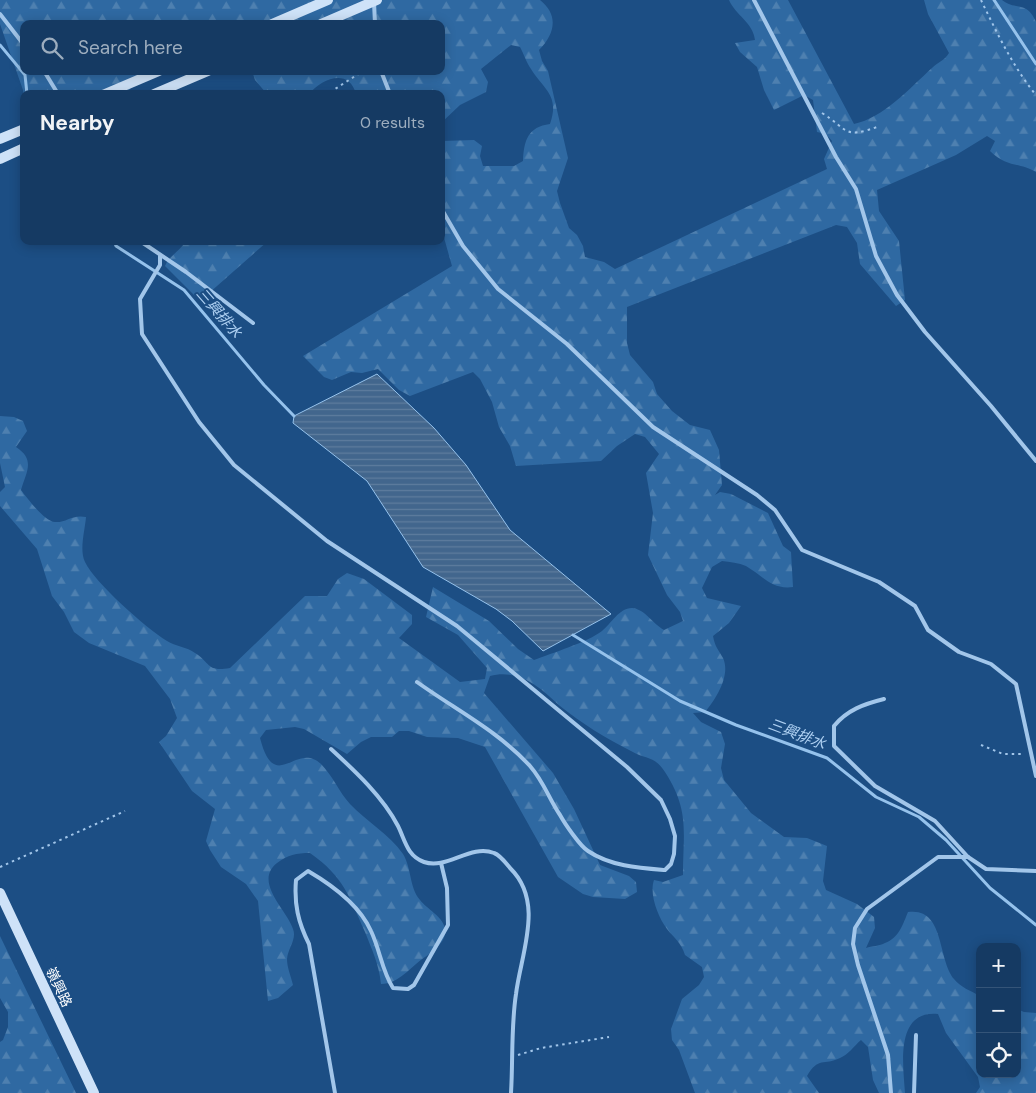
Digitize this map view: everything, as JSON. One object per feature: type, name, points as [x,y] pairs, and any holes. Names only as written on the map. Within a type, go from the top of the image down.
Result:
[{"type":"main road","points":[[281,20],[328,0]]},
{"type":"main road","points":[[330,20],[375,0]]},
{"type":"main road","points":[[114,90],[150,75]]},
{"type":"main road","points":[[163,90],[198,75]]},
{"type":"main road","points":[[0,139],[20,131]]},
{"type":"main road","points":[[0,158],[20,150]]},
{"type":"main road","name":"嶺興路","points":[[0,893],[94,1093]]},
{"type":"lane","points":[[375,0],[376,20]]},
{"type":"lane","points":[[754,0],[836,157],[856,188],[876,256],[897,295],[925,332],[991,406],[1036,461]]},
{"type":"lane","points":[[0,14],[20,40]]},
{"type":"lane","points":[[46,75],[56,90]]},
{"type":"lane","points":[[383,75],[388,90]]},
{"type":"lane","points":[[445,215],[463,246],[498,289],[568,344],[654,427],[757,495],[775,510],[802,550],[879,582],[915,606],[928,630],[959,652],[992,664],[1016,684],[1036,776]]},
{"type":"lane","points":[[145,245],[186,272],[253,323]]},
{"type":"lane","points":[[160,256],[160,265],[140,299],[142,334],[199,422],[234,465],[327,541],[457,626],[627,767],[661,800],[670,818],[675,836],[671,864],[665,870],[621,865],[586,851],[559,815],[551,795],[531,767],[489,729],[451,707],[417,682]]},
{"type":"lane","points":[[884,699],[864,704],[842,717],[834,726],[834,746],[875,786],[935,821],[968,857],[986,869],[1036,870]]},
{"type":"lane","points":[[331,749],[350,766],[381,801],[398,826],[407,849],[423,862],[441,863],[459,855],[485,851],[495,854],[515,873],[525,887],[530,907],[525,951],[516,995],[511,1093]]},
{"type":"lane","points":[[891,1093],[888,1055],[876,1024],[853,944],[855,928],[866,909],[938,857],[968,857]]},
{"type":"lane","points":[[335,1093],[309,944],[301,927],[294,900],[296,880],[308,871],[336,887],[347,898],[371,929],[387,979],[392,988],[400,990],[408,989],[414,985],[448,925],[447,888],[441,863]]},
{"type":"lane","points":[[914,1093],[916,1035]]},
{"type":"path","points":[[981,0],[1001,40],[1026,83],[1036,95]]},
{"type":"path","points":[[334,90],[357,75]]},
{"type":"path","points":[[809,105],[835,121],[847,132],[857,134],[877,127]]},
{"type":"path","points":[[981,746],[1013,756],[1030,752]]},
{"type":"path","points":[[0,867],[125,811]]},
{"type":"path","points":[[514,1056],[541,1048],[609,1038]]},
{"type":"green space","points":[[0,0],[540,0],[550,12],[553,25],[549,38],[539,50],[542,61],[548,71],[568,158],[557,191],[560,203],[569,228],[577,235],[583,246],[585,257],[604,262],[615,269],[827,169],[824,159],[832,141],[826,134],[817,132],[813,100],[804,95],[774,110],[764,90],[757,67],[740,52],[735,43],[755,40],[751,28],[729,0],[788,0],[854,124],[865,121],[886,109],[949,53],[928,14],[924,0],[1002,0],[1029,11],[1036,22],[1036,172],[996,156],[990,151],[995,141],[987,136],[956,155],[877,190],[879,211],[899,241],[905,300],[896,306],[860,264],[857,243],[847,227],[836,225],[627,307],[627,343],[630,355],[653,382],[657,394],[672,411],[690,425],[710,430],[719,450],[722,485],[715,495],[720,492],[731,494],[768,513],[783,546],[791,552],[793,587],[773,584],[746,566],[737,563],[722,561],[712,567],[702,588],[707,598],[741,606],[729,623],[713,636],[725,665],[724,679],[721,686],[705,712],[693,713],[701,722],[721,732],[725,744],[721,768],[724,780],[751,813],[784,837],[807,838],[827,846],[823,881],[826,890],[857,904],[874,917],[875,928],[866,948],[883,944],[894,938],[908,912],[920,913],[928,917],[939,936],[945,959],[954,979],[962,987],[976,994],[976,1074],[946,1033],[938,1014],[924,1015],[914,1021],[908,1030],[903,1054],[905,1093],[879,1093],[873,1080],[868,1047],[861,1040],[843,1057],[822,1062],[811,1070],[807,1076],[819,1093],[695,1093],[679,1050],[672,1040],[671,1029],[682,999],[699,985],[704,977],[702,967],[685,955],[679,943],[667,929],[655,905],[653,892],[654,880],[663,882],[683,875],[684,834],[682,810],[673,786],[657,763],[636,754],[585,725],[534,684],[511,675],[500,674],[490,676],[484,693],[553,773],[574,809],[600,865],[629,876],[636,882],[637,892],[625,899],[593,897],[583,894],[558,877],[485,747],[458,738],[427,737],[409,731],[399,731],[392,737],[371,737],[361,742],[347,754],[304,729],[295,727],[266,730],[260,738],[266,755],[272,763],[279,765],[287,764],[303,758],[312,758],[321,764],[350,804],[398,847],[406,860],[416,895],[441,920],[445,928],[442,941],[432,952],[399,978],[381,984],[377,964],[365,932],[350,898],[338,879],[331,870],[310,853],[289,856],[277,863],[271,871],[269,879],[274,896],[290,921],[294,933],[287,959],[293,985],[278,998],[268,1001],[258,901],[246,884],[221,867],[210,850],[206,841],[215,809],[192,791],[159,742],[166,736],[177,718],[170,699],[145,666],[89,643],[74,632],[64,612],[52,596],[37,549],[0,506],[0,492],[5,487],[0,463],[0,416],[14,417],[23,421],[27,431],[16,447],[26,457],[28,462],[21,490],[32,504],[46,518],[55,522],[81,516],[86,517],[82,546],[83,557],[99,581],[134,616],[158,635],[170,643],[192,651],[210,666],[217,669],[230,668],[305,596],[327,596],[338,579],[347,573],[364,579],[412,615],[412,624],[399,638],[460,682],[485,679],[487,668],[458,635],[426,617],[433,587],[489,621],[518,649],[534,660],[596,635],[619,613],[627,609],[632,608],[641,611],[664,630],[683,621],[680,612],[667,595],[648,555],[653,513],[646,473],[659,454],[645,437],[635,434],[617,446],[601,461],[516,466],[510,446],[499,427],[492,402],[480,379],[473,372],[410,396],[399,390],[378,369],[362,373],[351,372],[332,380],[324,377],[303,356],[452,266],[445,241],[445,141],[474,140],[482,146],[480,156],[483,166],[514,166],[523,161],[526,141],[532,131],[550,124],[553,114],[552,99],[529,66],[520,47],[511,45],[481,69],[488,82],[486,92],[460,105],[445,119],[445,90],[354,90],[347,80],[334,78],[320,84],[313,90],[264,90],[253,75],[445,75],[445,20],[20,20],[20,75],[141,75],[129,90],[23,90],[0,24]]},
{"type":"green space","points":[[183,245],[263,245],[200,301],[165,266],[169,259]]},
{"type":"green space","points":[[0,936],[76,1093],[0,1093],[0,1042],[3,1040],[8,1027],[8,1012],[0,998]]},
{"type":"green space","points":[[1021,1011],[1036,1013],[1036,1093],[976,1093],[980,1087],[978,1078],[1021,1078]]},
{"type":"shaded area","points":[[377,374],[434,428],[466,465],[510,530],[611,614],[543,651],[512,621],[496,609],[423,567],[367,481],[293,423],[294,416]]},
{"type":"waterway","points":[[994,0],[1036,64]]},
{"type":"waterway","name":"三興排水","points":[[0,45],[20,69]]},
{"type":"waterway","name":"三興排水","points":[[25,75],[27,90]]},
{"type":"waterway","name":"三興排水","points":[[116,245],[184,290],[264,385],[294,416]]},
{"type":"waterway","name":"三興排水","points":[[573,635],[680,701],[736,725],[827,758],[876,797],[919,817],[946,840],[990,888],[1036,925]]}]
